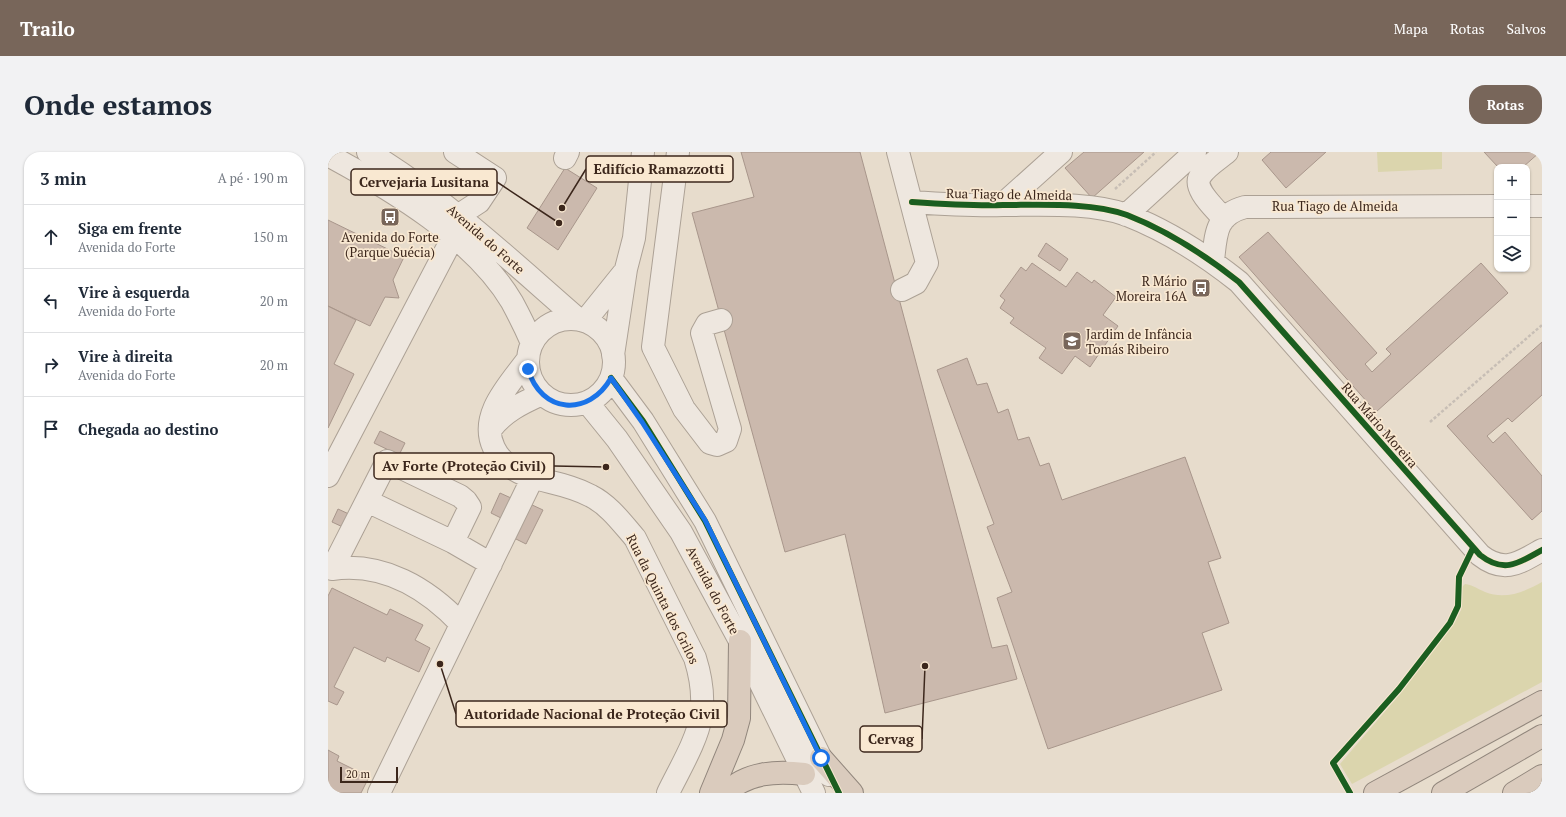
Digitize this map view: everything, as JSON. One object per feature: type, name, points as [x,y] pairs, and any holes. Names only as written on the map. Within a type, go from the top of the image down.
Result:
[{"type":"highway","points":[[711,793],[733,740],[739,718],[740,641]]},
{"type":"highway","points":[[1375,793],[1542,702]]},
{"type":"highway","points":[[1443,793],[1542,736]]},
{"type":"highway","points":[[821,758],[852,793]]},
{"type":"highway","points":[[726,793],[732,787],[747,778],[764,774],[790,772],[804,774]]},
{"type":"highway","points":[[1514,793],[1542,776]]},
{"type":"street","name":"Avenida do Forte","points":[[328,155],[392,192],[453,237],[484,266],[511,301],[530,351],[531,379],[542,394],[550,400],[563,405],[578,405],[597,396],[605,388],[611,378],[613,355],[610,344],[604,334],[595,326],[582,321],[459,215],[424,189],[368,152]]},
{"type":"street","points":[[455,152],[495,178],[479,202],[459,215]]},
{"type":"street","points":[[613,355],[626,269],[634,238],[643,152]]},
{"type":"street","points":[[678,152],[653,347],[684,409],[710,443],[717,445],[726,441],[730,429],[702,333],[706,324],[721,320]]},
{"type":"street","points":[[898,152],[927,263],[916,283],[902,290]]},
{"type":"street","points":[[1002,205],[1061,152]]},
{"type":"street","points":[[1126,215],[1196,152]]},
{"type":"street","points":[[1213,261],[1217,233],[1224,219],[1205,198],[1199,184],[1200,175],[1227,152]]},
{"type":"street","name":"Rua Tiago de Almeida","points":[[912,202],[1002,205],[1049,204],[1093,208],[1126,215],[1183,243],[1213,261]]},
{"type":"street","name":"Rua Tiago de Almeida","points":[[1224,219],[1232,210],[1245,207],[1494,206]]},
{"type":"street","points":[[1530,206],[1542,206]]},
{"type":"street","points":[[328,476],[453,237]]},
{"type":"street","name":"Rua Mário Moreira","points":[[1213,261],[1239,282],[1480,555],[1490,562],[1503,565],[1515,565],[1542,550]]},
{"type":"street","points":[[489,431],[491,416],[496,404],[530,351],[539,334],[547,326],[568,319],[582,321],[626,269]]},
{"type":"street","name":"Avenida do Forte","points":[[611,378],[642,422],[705,520],[836,788]]},
{"type":"street","points":[[489,431],[503,415],[520,404],[542,394]]},
{"type":"street","name":"Avenida do Forte","points":[[587,402],[617,439],[681,532],[740,641],[814,793]]},
{"type":"street","name":"Rua da Quinta dos Grilos","points":[[489,431],[492,444],[502,460],[516,471],[533,477],[572,486],[593,497],[622,522],[635,538],[695,658],[701,676],[701,717],[692,743],[668,793]]},
{"type":"street","points":[[453,542],[470,508],[466,501],[460,496],[387,461],[332,569],[345,567],[363,569],[379,571],[394,576],[421,590],[444,607],[462,624]]},
{"type":"street","points":[[379,793],[533,477]]},
{"type":"street","points":[[367,501],[453,542],[491,564]]},
{"type":"street","points":[[804,774],[836,788]]},
{"type":"path","points":[[1093,208],[1156,152]]},
{"type":"path","points":[[1430,422],[1542,324]]},
{"type":"shaded area","points":[[1377,152],[1442,152],[1442,169],[1378,172]]},
{"type":"shaded area","points":[[1542,582],[1542,682],[1352,784],[1340,764],[1400,694],[1455,622],[1461,610],[1462,587],[1465,584],[1492,594],[1507,595],[1521,592]]},
{"type":"building","points":[[741,152],[860,152],[992,648],[1007,645],[1017,679],[885,713],[845,534],[785,552],[692,213],[754,197]]},
{"type":"building","points":[[1084,152],[1144,152],[1092,198],[1065,168]]},
{"type":"building","points":[[1271,152],[1326,152],[1286,188],[1262,160]]},
{"type":"building","points":[[1484,152],[1540,152],[1526,164],[1495,164]]},
{"type":"building","points":[[565,168],[597,188],[558,250],[527,228]]},
{"type":"building","points":[[328,220],[404,257],[393,280],[399,298],[385,297],[370,326],[328,306]]},
{"type":"building","points":[[1268,232],[1377,353],[1365,364],[1372,372],[1391,354],[1386,349],[1481,263],[1508,293],[1376,412],[1239,257]]},
{"type":"building","points":[[1046,243],[1068,259],[1060,271],[1038,256]]},
{"type":"building","points":[[1032,263],[1066,287],[1077,272],[1092,283],[1094,280],[1116,297],[1103,315],[1118,326],[1090,367],[1075,356],[1062,374],[1039,358],[1046,348],[1010,323],[1014,318],[1000,308],[1005,300],[1000,296],[1021,267],[1026,271]]},
{"type":"building","points":[[328,306],[356,320],[334,364],[354,374],[328,428]]},
{"type":"building","points":[[1542,342],[1542,395],[1512,422],[1508,418],[1487,436],[1493,443],[1505,432],[1542,476],[1542,511],[1532,520],[1447,426]]},
{"type":"building","points":[[967,358],[977,385],[987,383],[998,413],[1008,409],[1018,440],[1029,437],[1040,466],[1049,463],[1062,500],[1185,457],[1221,558],[1208,562],[1229,623],[1202,633],[1222,690],[1048,749],[997,598],[1012,592],[987,527],[994,524],[937,370]]},
{"type":"building","points":[[380,431],[405,443],[399,455],[374,443]]},
{"type":"building","points":[[500,493],[511,498],[501,518],[491,513]]},
{"type":"building","points":[[530,504],[543,510],[526,544],[514,538]]},
{"type":"building","points":[[338,509],[351,515],[345,528],[332,522]]},
{"type":"building","points":[[332,588],[387,615],[390,609],[423,625],[415,640],[430,648],[419,672],[387,657],[385,662],[354,647],[334,687],[344,692],[337,705],[328,701],[328,596]]},
{"type":"building","points":[[328,750],[339,756],[337,761],[369,777],[361,793],[328,793]]},
{"type":"cycle path","points":[[912,202],[968,205],[1066,205],[1098,208],[1127,215],[1142,221],[1186,244],[1239,282],[1480,555],[1489,561],[1504,565],[1519,562],[1542,550]]},
{"type":"cycle path","points":[[611,378],[643,421],[705,521],[839,793]]},
{"type":"cycle path","points":[[1350,793],[1333,763],[1399,689],[1450,623],[1458,606],[1459,577],[1473,548]]},
{"type":"place","name":"Edifício Ramazzotti","points":[[562,208]]},
{"type":"place","name":"Avenida do Forte (Parque Suécia)","points":[[390,217]]},
{"type":"place","name":"Cervejaria Lusitana","points":[[559,223]]},
{"type":"place","name":"R Mário Moreira 16A","points":[[1201,288]]},
{"type":"place","name":"Jardim de Infância Tomás Ribeiro","points":[[1072,341]]},
{"type":"place","name":"Av Forte (Proteção Civil)","points":[[606,467]]},
{"type":"place","name":"Autoridade Nacional de Proteção Civil","points":[[440,664]]},
{"type":"place","name":"Cervag","points":[[925,666]]},
{"type":"route","points":[[528,369],[535,387],[542,394],[559,404],[568,405],[578,405],[597,396],[605,388],[611,378],[642,422],[705,520],[821,758]]}]
